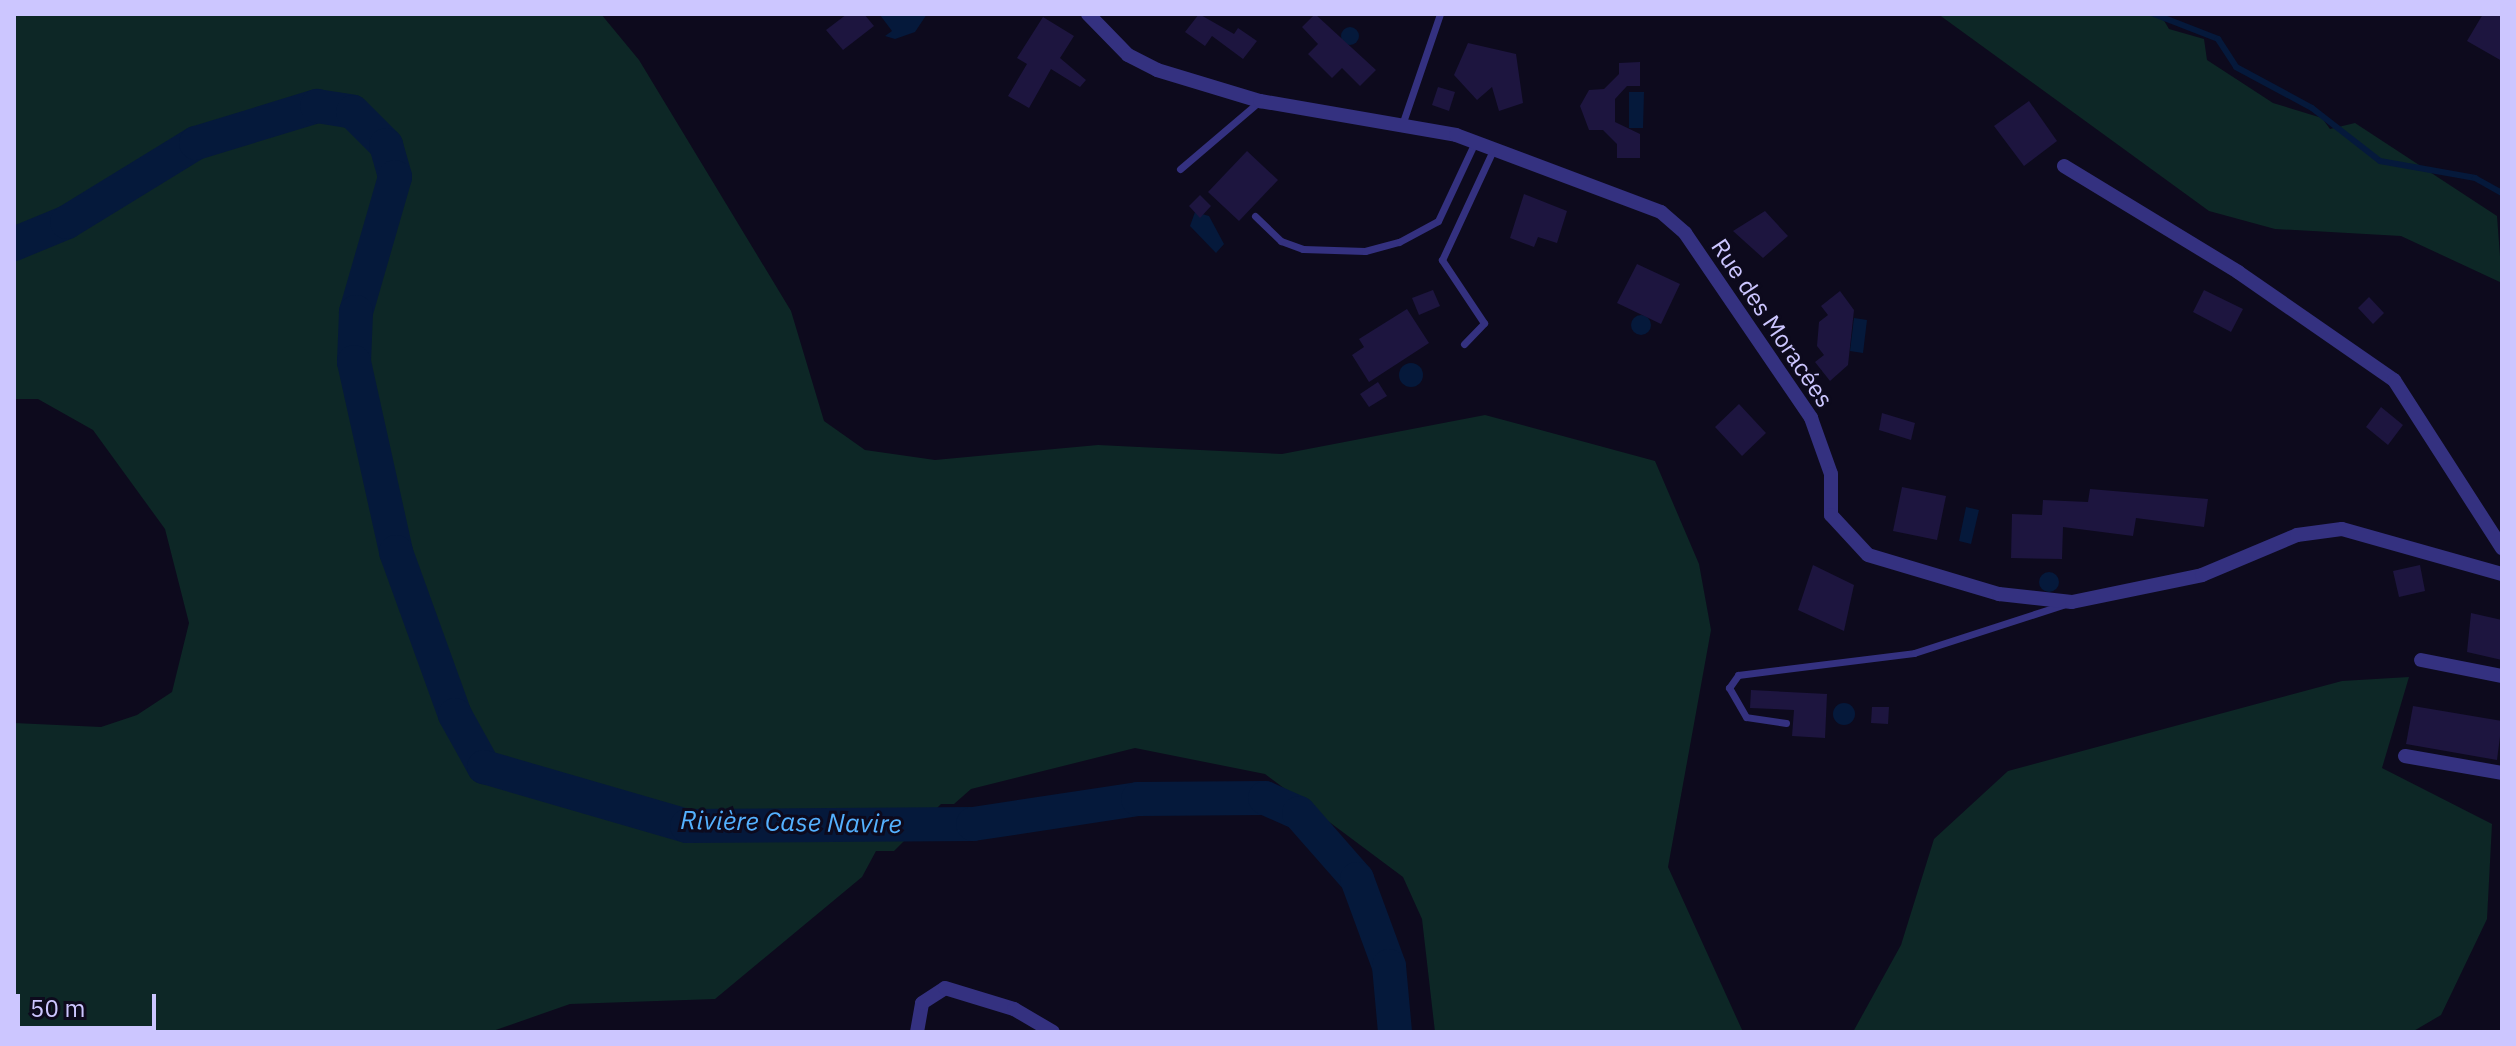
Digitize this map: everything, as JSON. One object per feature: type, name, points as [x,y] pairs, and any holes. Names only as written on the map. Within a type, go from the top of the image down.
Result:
[{"type":"street","name":"Rue des Moracées","points":[[1088,14],[1128,55],[1157,70],[1260,101],[1403,122],[1475,142],[1627,195],[1685,233],[1811,418],[1831,474],[1831,515],[1844,537],[1909,571],[1999,594],[2072,602],[2202,575],[2297,535],[2342,529],[2502,574]]},
{"type":"street","points":[[2064,166],[2238,272],[2394,380],[2502,548]]},
{"type":"street","points":[[2421,660],[2502,676]]},
{"type":"street","points":[[2405,756],[2502,773]]},
{"type":"street","points":[[917,1032],[922,1003],[945,988],[1014,1009],[1053,1032]]},
{"type":"lane","points":[[1403,122],[1440,14]]},
{"type":"lane","points":[[1180,169],[1260,101]]},
{"type":"lane","points":[[1255,216],[1281,241],[1303,249],[1334,254],[1399,242],[1438,221],[1475,142]]},
{"type":"lane","points":[[1464,344],[1484,323],[1442,260],[1494,148]]},
{"type":"lane","points":[[1786,723],[1746,717],[1729,688],[1738,675],[1914,653],[2072,602]]},
{"type":"green space","points":[[14,14],[601,14],[639,60],[791,311],[824,421],[865,450],[935,460],[1098,445],[1282,454],[1485,415],[1655,461],[1699,564],[1711,630],[1668,867],[1743,1032],[1435,1032],[1422,919],[1403,877],[1265,774],[1135,748],[971,789],[954,804],[941,804],[894,851],[876,851],[862,877],[715,999],[570,1004],[490,1032],[14,1032],[14,723],[101,727],[137,715],[172,692],[189,623],[165,529],[93,430],[38,399],[14,399]]},
{"type":"green space","points":[[1938,14],[2160,14],[2169,29],[2204,39],[2207,60],[2273,103],[2322,118],[2330,129],[2355,123],[2497,216],[2502,283],[2401,236],[2275,229],[2209,211]]},
{"type":"green space","points":[[2409,677],[2382,768],[2492,824],[2487,919],[2441,1015],[2412,1032],[1853,1032],[1901,945],[1934,839],[2008,771],[2342,681]]},
{"type":"water","points":[[927,14],[915,32],[895,39],[885,36],[892,31],[880,15]]},
{"type":"water","points":[[1346,27],[1354,27],[1359,36],[1357,43],[1346,45],[1341,40],[1341,32]]},
{"type":"water","points":[[1629,92],[1644,92],[1643,128],[1629,128]]},
{"type":"water","points":[[1195,212],[1209,216],[1224,244],[1216,253],[1190,226]]},
{"type":"water","points":[[1641,315],[1648,318],[1651,325],[1648,332],[1641,335],[1634,332],[1631,325],[1634,318]]},
{"type":"water","points":[[1854,318],[1867,320],[1863,353],[1850,351]]},
{"type":"water","points":[[1411,363],[1422,370],[1423,375],[1416,386],[1411,387],[1400,380],[1399,375],[1406,364]]},
{"type":"water","points":[[1966,507],[1979,510],[1971,544],[1959,541]]},
{"type":"water","points":[[2049,572],[2056,575],[2059,582],[2056,589],[2049,592],[2042,589],[2039,582],[2042,575]]},
{"type":"water","points":[[1840,703],[1848,703],[1855,714],[1848,725],[1840,725],[1833,718],[1833,710]]},
{"type":"building","points":[[847,14],[864,14],[874,26],[843,50],[826,30]]},
{"type":"building","points":[[1199,14],[1234,34],[1238,28],[1257,41],[1243,59],[1212,36],[1205,46],[1185,32]]},
{"type":"building","points":[[1315,14],[1376,70],[1360,86],[1342,68],[1332,78],[1308,54],[1318,44],[1302,27]]},
{"type":"building","points":[[2483,14],[2502,14],[2502,61],[2467,41]]},
{"type":"building","points":[[1043,17],[1074,36],[1060,58],[1086,80],[1080,87],[1051,69],[1029,108],[1008,96],[1027,64],[1017,58]]},
{"type":"building","points":[[1468,43],[1516,54],[1523,103],[1499,111],[1492,87],[1477,100],[1454,75]]},
{"type":"building","points":[[1640,62],[1640,86],[1627,86],[1615,99],[1615,122],[1640,134],[1640,158],[1617,158],[1617,144],[1603,130],[1589,130],[1580,106],[1589,90],[1604,89],[1619,74],[1619,63]]},
{"type":"building","points":[[1438,87],[1455,92],[1449,111],[1432,105]]},
{"type":"building","points":[[2029,101],[2057,141],[2024,166],[1994,126]]},
{"type":"building","points":[[1247,151],[1278,180],[1239,221],[1208,192]]},
{"type":"building","points":[[1524,194],[1567,211],[1557,243],[1538,237],[1534,247],[1510,238]]},
{"type":"building","points":[[1200,195],[1211,206],[1200,218],[1189,206]]},
{"type":"building","points":[[1765,211],[1788,236],[1763,258],[1733,231]]},
{"type":"building","points":[[1637,264],[1680,284],[1661,324],[1617,303]]},
{"type":"building","points":[[1433,290],[1440,306],[1419,315],[1412,298]]},
{"type":"building","points":[[2204,290],[2243,309],[2231,332],[2193,312]]},
{"type":"building","points":[[1840,291],[1854,310],[1848,365],[1830,381],[1815,362],[1824,355],[1817,346],[1819,322],[1828,315],[1821,306]]},
{"type":"building","points":[[2369,297],[2384,313],[2373,324],[2358,308]]},
{"type":"building","points":[[1407,309],[1429,343],[1369,382],[1352,355],[1364,347],[1359,339]]},
{"type":"building","points":[[1378,382],[1387,396],[1369,407],[1360,394]]},
{"type":"building","points":[[1739,404],[1766,433],[1742,456],[1715,427]]},
{"type":"building","points":[[2381,407],[2403,425],[2388,445],[2366,427]]},
{"type":"building","points":[[1882,413],[1915,423],[1911,440],[1879,430]]},
{"type":"building","points":[[1902,487],[1946,496],[1937,540],[1893,531]]},
{"type":"building","points":[[2090,489],[2208,499],[2204,527],[2136,518],[2133,536],[2063,527],[2062,559],[2011,558],[2012,514],[2042,515],[2043,500],[2088,502]]},
{"type":"building","points":[[1813,565],[1854,585],[1844,631],[1798,610]]},
{"type":"building","points":[[2420,565],[2425,591],[2399,597],[2393,571]]},
{"type":"building","points":[[2471,613],[2502,620],[2502,660],[2467,652]]},
{"type":"building","points":[[1751,690],[1827,694],[1825,738],[1792,736],[1794,710],[1750,708]]},
{"type":"building","points":[[2413,706],[2502,721],[2497,760],[2406,744]]},
{"type":"building","points":[[1872,707],[1889,707],[1888,724],[1871,723]]},
{"type":"waterway","points":[[2154,14],[2218,39],[2236,67],[2312,108],[2380,161],[2475,178],[2502,193]]},
{"type":"waterway","name":"Rivière Case Navire","points":[[14,244],[67,222],[196,143],[317,106],[353,112],[386,145],[395,177],[356,312],[354,362],[396,552],[455,715],[484,767],[687,826],[973,824],[1138,799],[1265,798],[1299,813],[1357,879],[1389,966],[1395,1032]]}]
